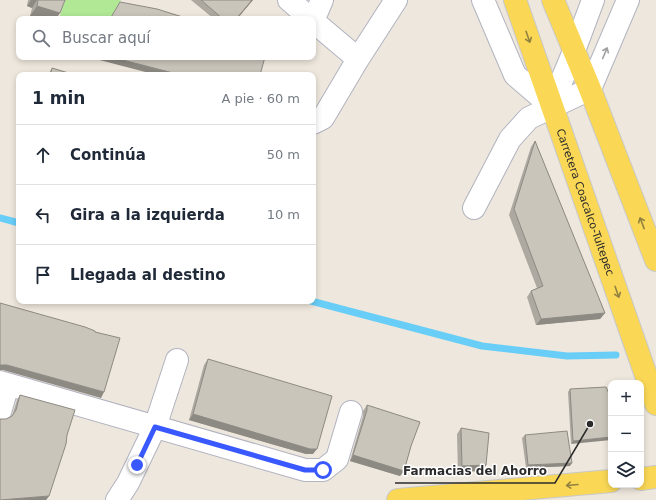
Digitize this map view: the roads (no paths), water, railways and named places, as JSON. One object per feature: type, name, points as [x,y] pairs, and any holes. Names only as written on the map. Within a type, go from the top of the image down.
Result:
[{"type":"main road","name":"Carretera Coacalco-Tultepec","points":[[515,0],[656,404]]},
{"type":"main road","points":[[553,0],[590,89],[656,260]]},
{"type":"main road","points":[[644,479],[656,477]]},
{"type":"main road","points":[[398,500],[608,481]]},
{"type":"street","points":[[289,0],[307,16]]},
{"type":"street","points":[[314,16],[322,0]]},
{"type":"street","points":[[316,122],[323,118],[358,59],[396,0]]},
{"type":"street","points":[[483,0],[515,75],[552,106]]},
{"type":"street","points":[[552,106],[593,0]]},
{"type":"street","points":[[474,208],[510,139],[529,118],[590,89],[628,0]]},
{"type":"street","points":[[316,23],[358,59]]},
{"type":"street","points":[[124,494],[155,427],[177,360]]},
{"type":"street","points":[[0,412],[4,383],[305,470],[323,470],[336,459],[351,412]]},
{"type":"waterway","points":[[0,218],[16,222]]},
{"type":"waterway","points":[[316,302],[482,346],[567,356],[616,355]]},
{"type":"place","name":"Farmacias del Ahorro","points":[[590,424]]}]
